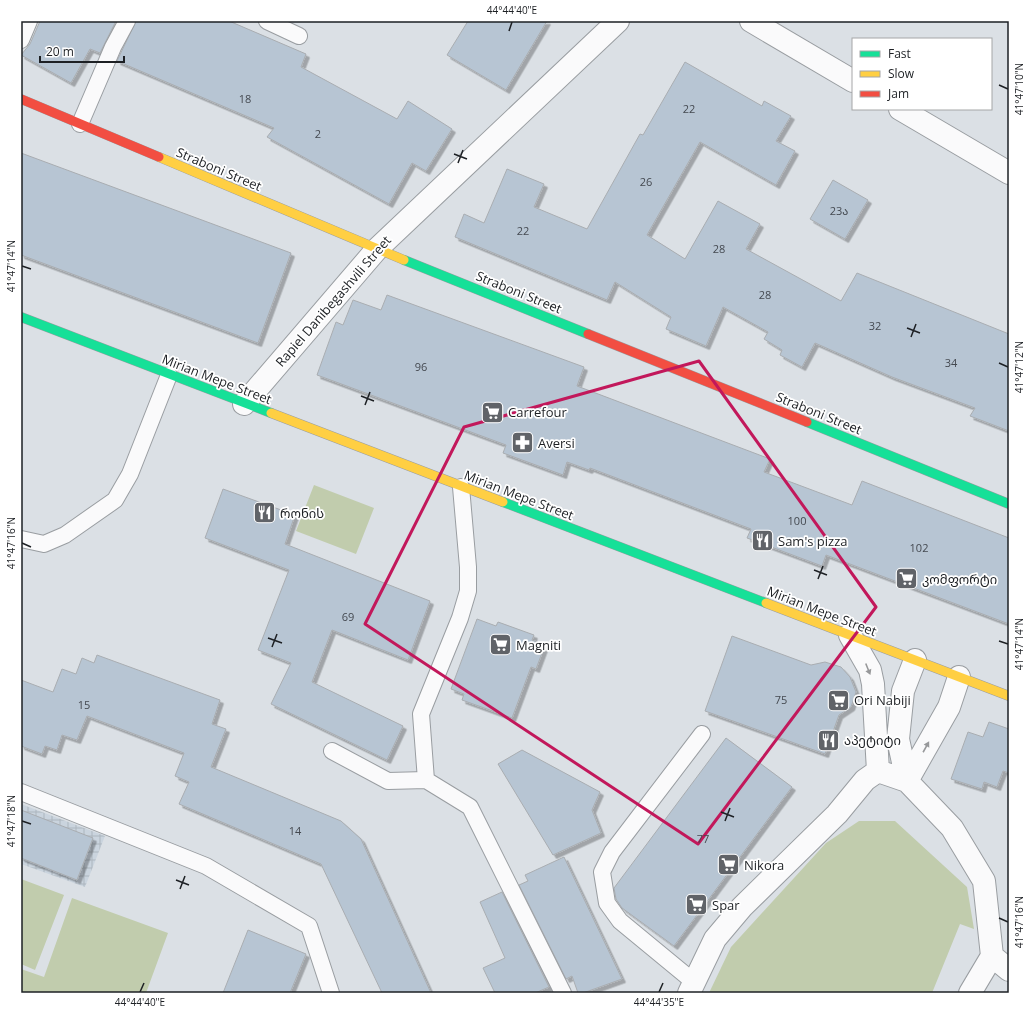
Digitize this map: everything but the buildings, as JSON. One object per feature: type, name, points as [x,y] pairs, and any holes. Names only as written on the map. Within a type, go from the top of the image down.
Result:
[{"type":"street","name":"Rapiel Danibegashvili Street","points":[[244,404],[377,249],[618,21]]},
{"type":"street","points":[[751,21],[852,80]]},
{"type":"street","name":"Straboni Street","points":[[21,99],[377,249],[1009,504]]},
{"type":"street","points":[[902,110],[1009,173]]},
{"type":"street","name":"Mirian Mepe Street","points":[[21,317],[244,404],[1009,696]]},
{"type":"street","points":[[850,635],[870,670],[873,684],[878,771]]},
{"type":"street","points":[[907,781],[898,739],[903,690],[915,660]]},
{"type":"street","points":[[907,781],[949,707],[959,677]]},
{"type":"street","points":[[878,771],[907,781],[952,828],[984,881],[992,956],[970,993]]},
{"type":"street","points":[[691,988],[715,939],[742,907],[838,814],[865,780],[878,771]]},
{"type":"street","points":[[992,956],[1009,970]]},
{"type":"lane","points":[[21,40],[29,21]]},
{"type":"lane","points":[[80,124],[112,47],[127,21]]},
{"type":"lane","points":[[267,21],[299,36]]},
{"type":"lane","points":[[21,540],[44,544],[65,535],[115,500],[130,474],[169,375]]},
{"type":"lane","points":[[426,780],[421,714],[460,618],[468,590],[468,567],[461,487]]},
{"type":"lane","points":[[691,988],[620,921],[607,903],[602,872],[612,852],[702,734]]},
{"type":"lane","points":[[332,751],[388,781],[426,780],[470,807],[563,993]]},
{"type":"lane","points":[[21,792],[206,866],[309,926],[331,993]]},
{"type":"highlighted area","points":[[699,361],[876,607],[698,844],[365,624],[464,427]]},
{"type":"shaded area","points":[[21,804],[105,836],[85,887],[21,864]]},
{"type":"green space","points":[[314,485],[374,508],[356,554],[296,531]]},
{"type":"green space","points":[[859,821],[895,821],[967,887],[974,929],[960,924],[932,993],[709,993],[731,947],[826,843]]},
{"type":"green space","points":[[21,879],[64,895],[35,970],[21,964]]},
{"type":"green space","points":[[72,898],[168,933],[146,993],[21,993],[21,969],[44,977]]},
{"type":"traffic: fast","points":[[404,260],[588,334]]},
{"type":"traffic: fast","points":[[21,317],[271,413]]},
{"type":"traffic: fast","points":[[807,422],[1009,504]]},
{"type":"traffic: fast","points":[[503,502],[766,603]]},
{"type":"traffic: slow","points":[[159,157],[404,260]]},
{"type":"traffic: slow","points":[[271,413],[503,502]]},
{"type":"traffic: slow","points":[[766,603],[1009,696]]},
{"type":"traffic: jam","points":[[21,99],[159,157]]},
{"type":"traffic: jam","points":[[588,334],[807,422]]},
{"type":"place","name":"Carrefour","points":[[492,412]]},
{"type":"place","name":"Aversi","points":[[523,443]]},
{"type":"place","name":"რონის","points":[[265,513]]},
{"type":"place","name":"Sam's pizza","points":[[762,541]]},
{"type":"place","name":"კომფორტი","points":[[906,579]]},
{"type":"place","name":"Magniti","points":[[501,645]]},
{"type":"place","name":"Ori Nabiji","points":[[838,700]]},
{"type":"place","name":"აპეტიტი","points":[[828,740]]},
{"type":"place","name":"Nikora","points":[[729,865]]},
{"type":"place","name":"Spar","points":[[697,905]]}]
